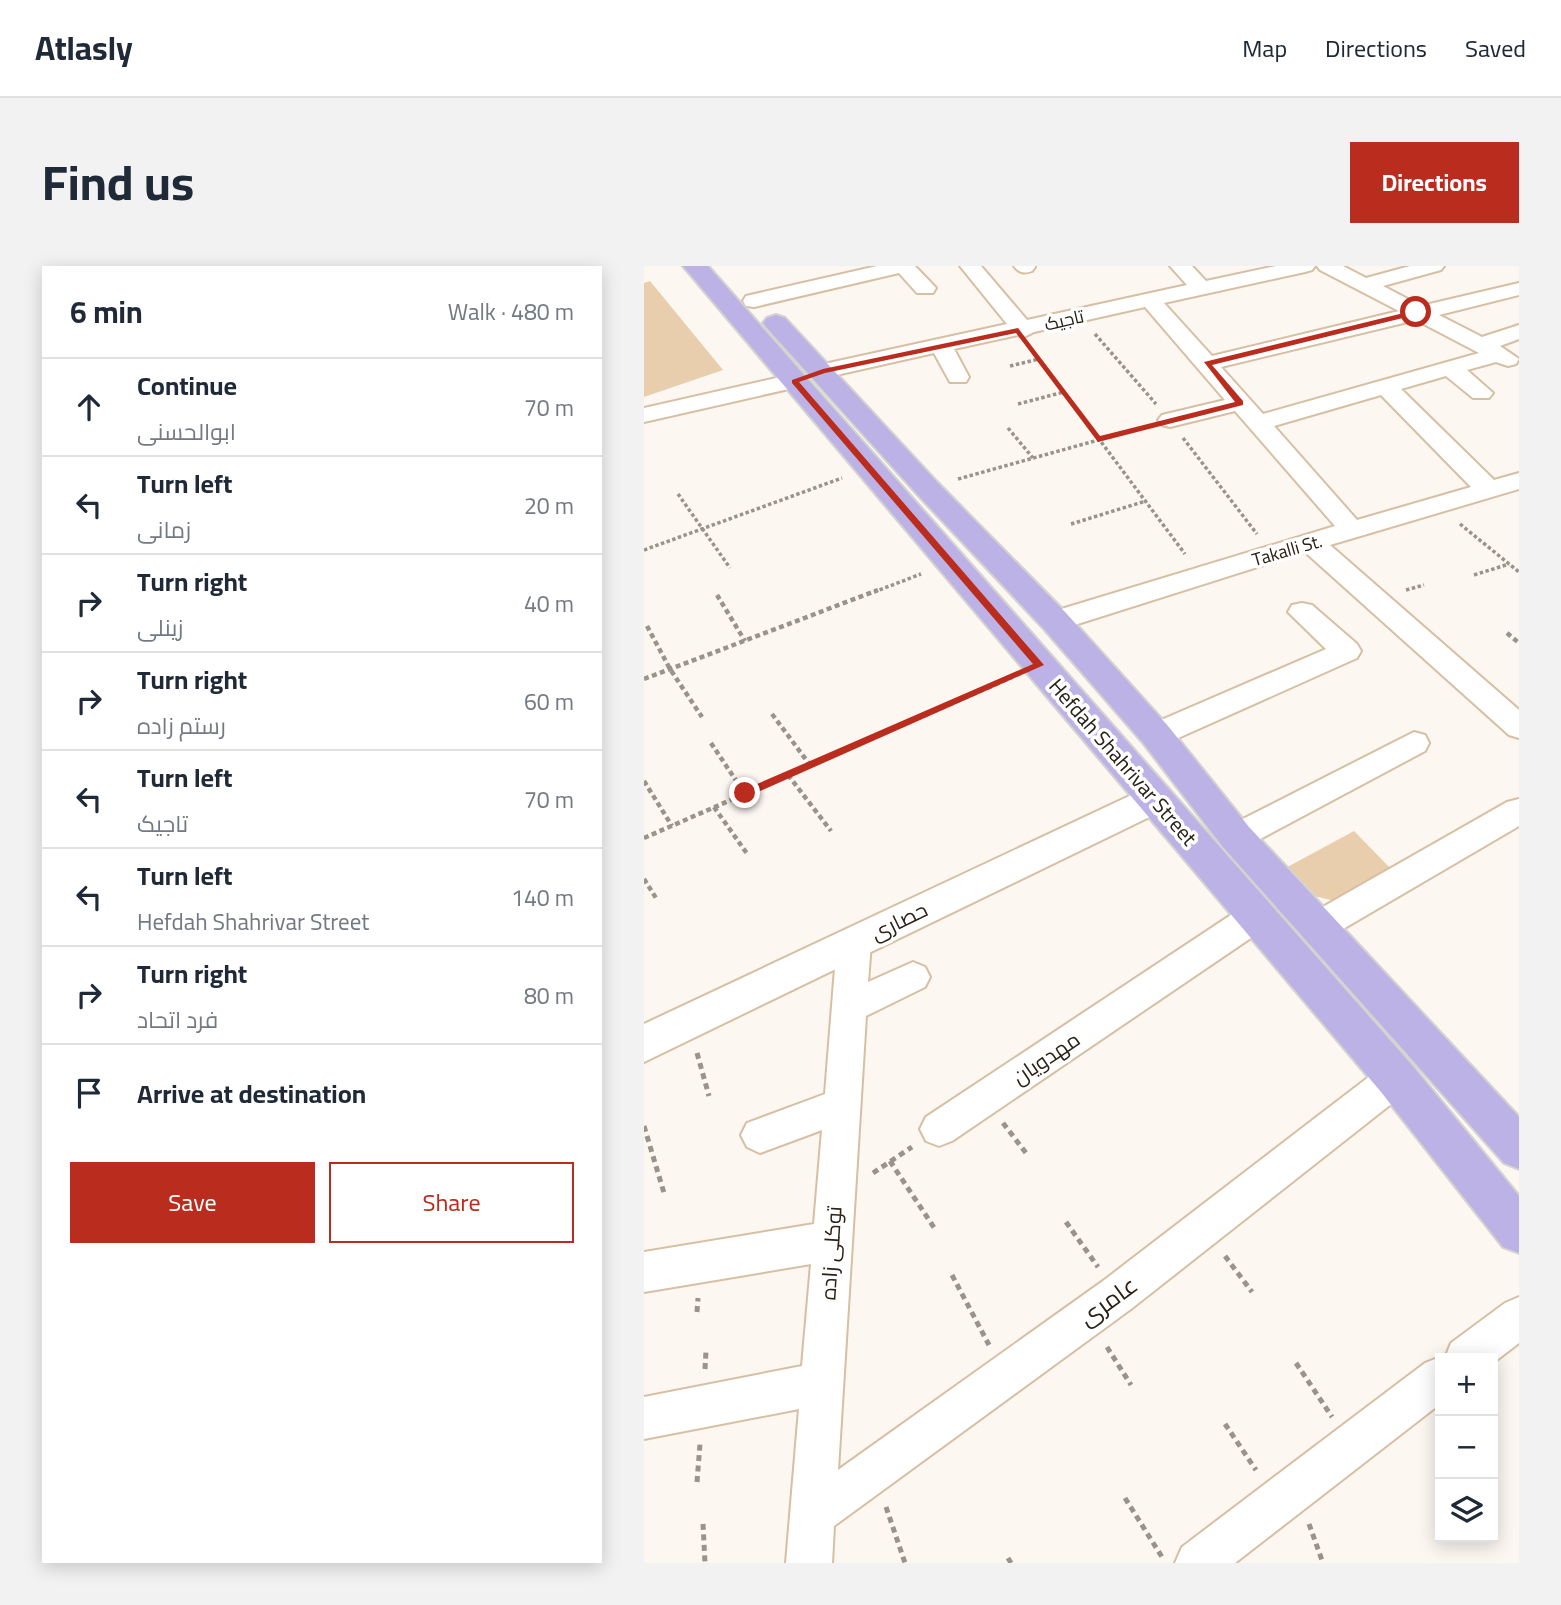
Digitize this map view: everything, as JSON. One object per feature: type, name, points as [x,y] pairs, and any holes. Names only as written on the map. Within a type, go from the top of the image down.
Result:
[{"type":"main road","name":"Hefdah Shahrivar Street","points":[[695,266],[927,488],[1055,621],[1156,735],[1236,837],[1519,1148]]},
{"type":"main road","name":"Hefdah Shahrivar Street","points":[[725,266],[808,376],[869,468],[1396,1078],[1519,1230]]},
{"type":"main road","name":"حصاری","points":[[644,1044],[1155,798]]},
{"type":"street","points":[[970,266],[1021,330]]},
{"type":"street","points":[[1180,266],[1202,289]]},
{"type":"street","name":"تاجیک","points":[[644,415],[1202,289],[1250,272],[1305,266]]},
{"type":"street","points":[[1327,266],[1504,354]]},
{"type":"street","points":[[1364,285],[1434,266]]},
{"type":"street","points":[[754,301],[894,267],[925,288]]},
{"type":"street","points":[[853,278],[874,298]]},
{"type":"street","points":[[1206,364],[1263,342],[1355,327],[1519,289]]},
{"type":"street","points":[[1059,296],[1080,317]]},
{"type":"street","points":[[1151,301],[1353,531]]},
{"type":"street","points":[[943,320],[952,345],[958,377]]},
{"type":"street","points":[[1355,327],[1397,339]]},
{"type":"street","points":[[1258,423],[1504,354],[1519,332]]},
{"type":"street","points":[[1450,368],[1481,393]]},
{"type":"street","points":[[1386,387],[1489,490]]},
{"type":"street","points":[[1170,420],[1241,403]]},
{"type":"street","name":"Takalli St.","points":[[1055,621],[1201,574],[1519,481]]},
{"type":"street","points":[[1311,543],[1519,727]]},
{"type":"street","points":[[1156,735],[1347,651],[1302,612]]},
{"type":"street","points":[[1236,837],[1414,743]]},
{"type":"street","points":[[1319,926],[1518,811]]},
{"type":"street","name":"مهدویان","points":[[939,1129],[1255,917]]},
{"type":"street","name":"توکلی زاده","points":[[809,1563],[854,943]]},
{"type":"street","points":[[849,1008],[913,977]]},
{"type":"street","name":"عامری","points":[[812,1515],[1205,1229],[1396,1078]]},
{"type":"street","points":[[760,1135],[842,1105]]},
{"type":"street","points":[[644,1272],[832,1241]]},
{"type":"street","points":[[1472,1353],[1519,1317]]},
{"type":"street","points":[[1198,1563],[1435,1382]]},
{"type":"street","points":[[644,1418],[822,1383]]},
{"type":"path","points":[[1021,330],[1064,393],[1201,574]]},
{"type":"path","points":[[1010,366],[1039,359]]},
{"type":"path","points":[[1018,404],[1064,393]]},
{"type":"path","points":[[927,488],[1170,420]]},
{"type":"path","points":[[1007,428],[1033,458]]},
{"type":"path","points":[[644,550],[869,468]]},
{"type":"path","points":[[678,494],[730,568]]},
{"type":"path","points":[[1071,524],[1146,501]]},
{"type":"path","points":[[1437,506],[1519,572]]},
{"type":"path","points":[[644,679],[951,563]]},
{"type":"path","points":[[1474,575],[1508,564]]},
{"type":"path","points":[[717,595],[745,641]]},
{"type":"path","points":[[647,626],[670,670],[702,717]]},
{"type":"path","points":[[1507,633],[1519,643]]},
{"type":"path","points":[[644,838],[1040,665]]},
{"type":"path","points":[[772,714],[810,765]]},
{"type":"path","points":[[711,743],[745,793]]},
{"type":"path","points":[[788,775],[831,831]]},
{"type":"path","points":[[644,781],[672,826]]},
{"type":"path","points":[[714,807],[748,855]]},
{"type":"path","points":[[644,878],[656,898]]},
{"type":"path","points":[[689,1022],[709,1096]]},
{"type":"path","points":[[644,1126],[664,1193]]},
{"type":"path","points":[[835,1196],[939,1129]]},
{"type":"path","points":[[890,1161],[935,1229]]},
{"type":"path","points":[[1066,1222],[1102,1306],[1131,1385]]},
{"type":"path","points":[[1205,1229],[1252,1292]]},
{"type":"path","points":[[953,1275],[1005,1376]]},
{"type":"path","points":[[1296,1363],[1351,1447]]},
{"type":"path","points":[[1225,1424],[1277,1502]]},
{"type":"path","points":[[874,1472],[905,1563]]},
{"type":"path","points":[[1125,1499],[1165,1563]]},
{"type":"path","points":[[703,1524],[705,1563]]},
{"type":"building","points":[[650,281],[723,370],[644,397],[644,283]]},
{"type":"building","points":[[1354,831],[1392,870],[1335,901],[1314,896],[1280,871]]},
{"type":"route","points":[[745,793],[1040,665],[794,381],[823,372],[1018,331],[1098,439],[1241,403],[1206,364],[1416,312]]}]
